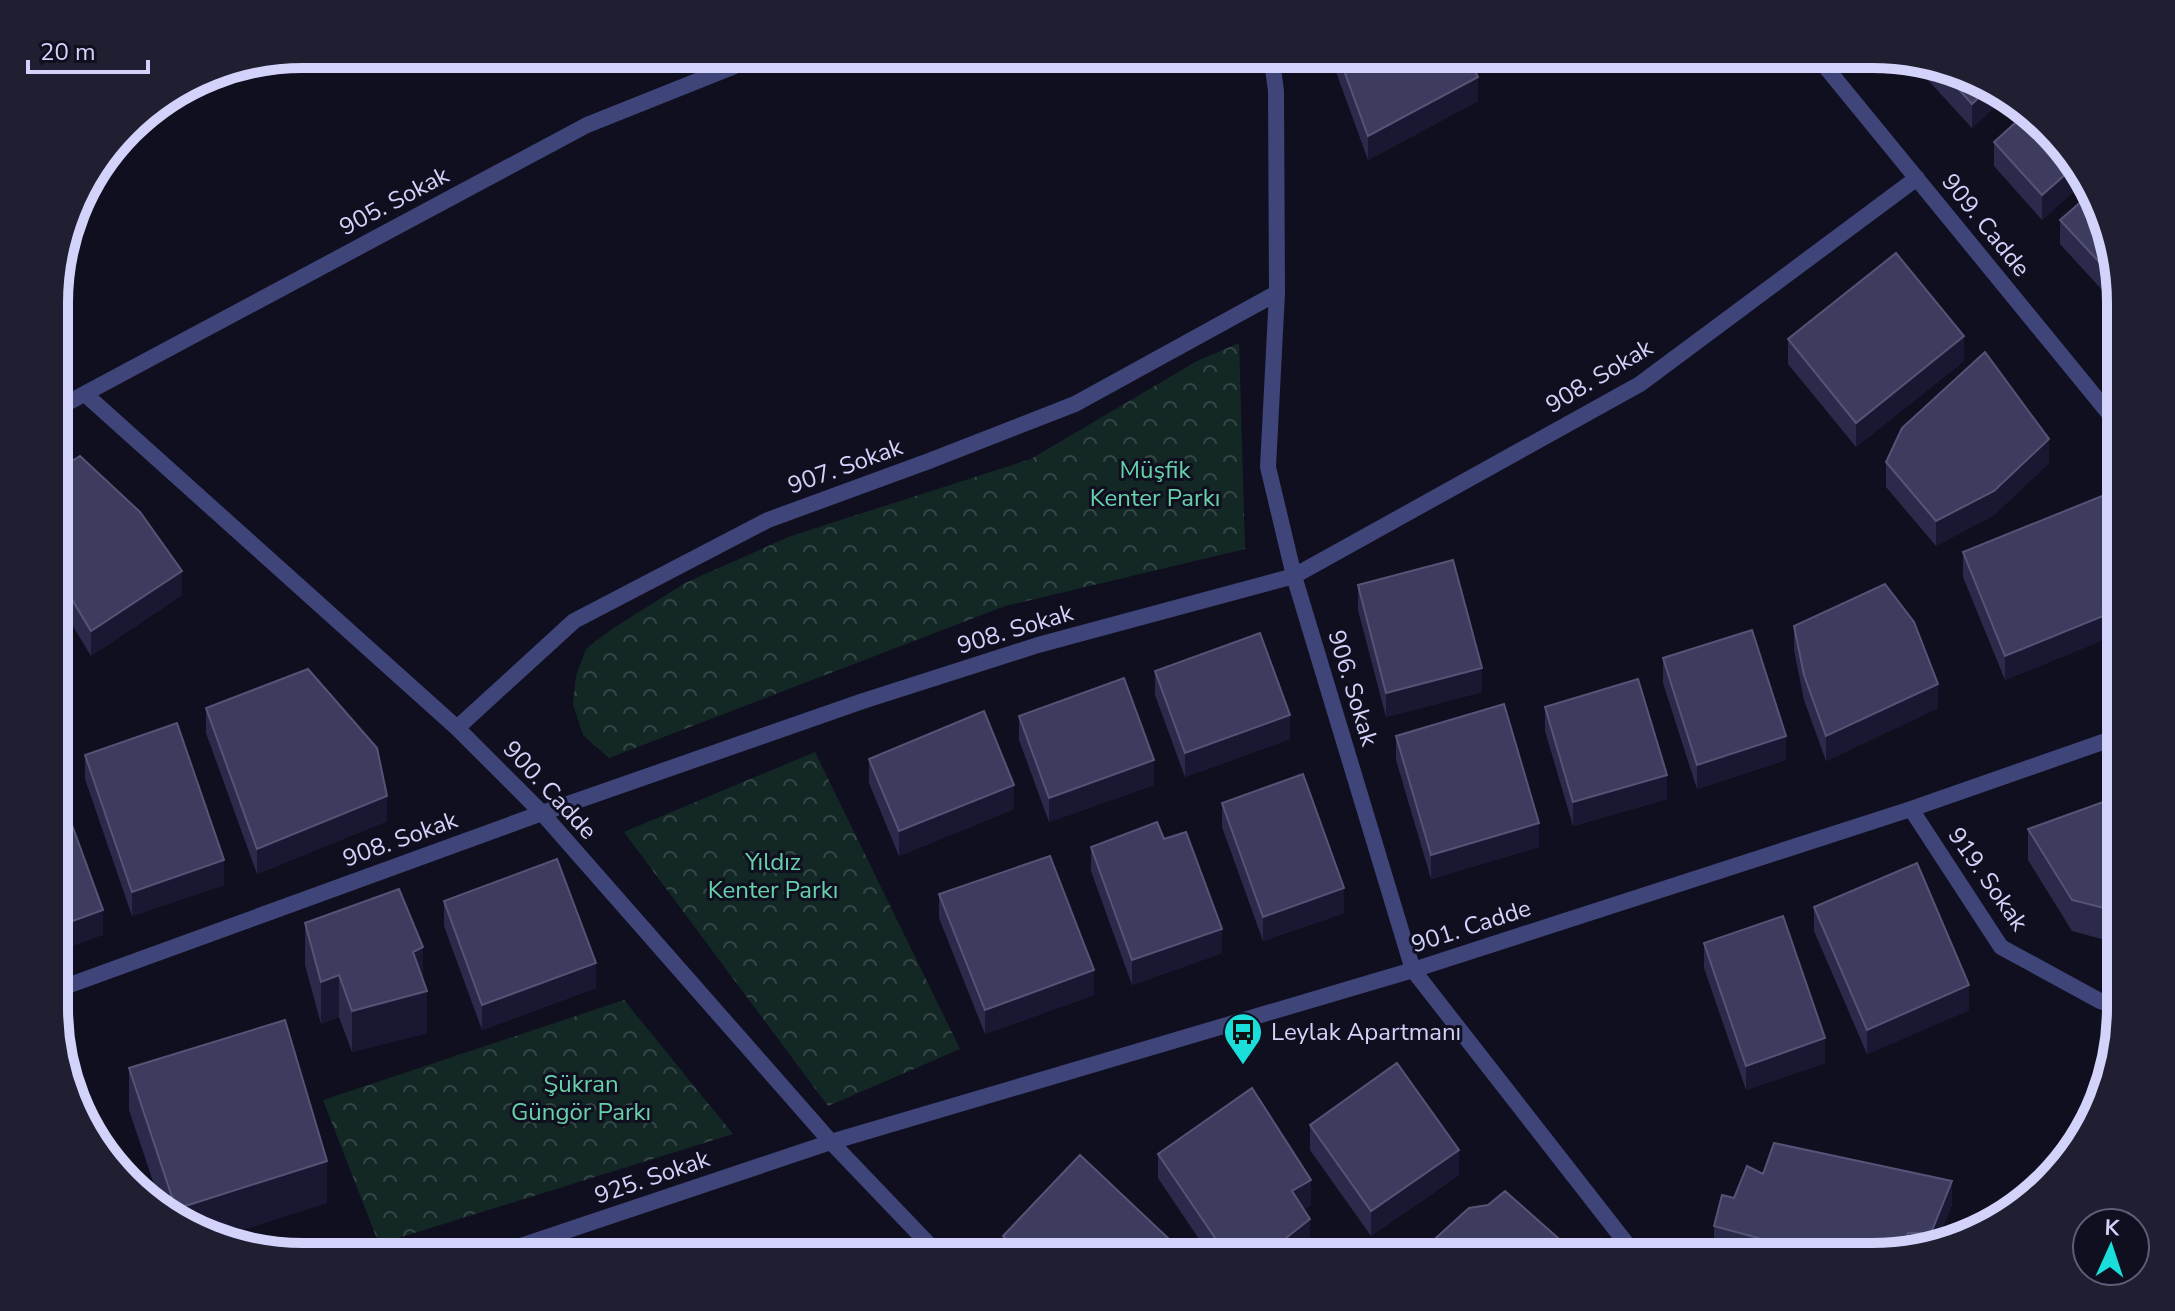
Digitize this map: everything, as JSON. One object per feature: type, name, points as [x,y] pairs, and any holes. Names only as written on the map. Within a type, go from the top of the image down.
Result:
[{"type":"street","name":"906. Sokak","points":[[1273,68],[1276,91],[1277,293],[1268,467],[1294,576],[1413,970],[1625,1242]]},
{"type":"street","name":"909. Cadde","points":[[1827,68],[2106,410]]},
{"type":"street","name":"905. Sokak","points":[[68,403],[587,125],[728,69]]},
{"type":"street","name":"908. Sokak","points":[[68,986],[542,813],[863,701],[1024,650],[1294,576],[1640,384],[1917,178]]},
{"type":"street","name":"907. Sokak","points":[[457,728],[574,621],[768,520],[1075,404],[1277,293]]},
{"type":"street","name":"900. Cadde","points":[[85,394],[457,728],[542,813],[831,1142],[927,1243]]},
{"type":"street","name":"901. Cadde","points":[[831,1142],[1413,970],[1911,809],[2106,741]]},
{"type":"street","name":"919. Sokak","points":[[1911,809],[2001,947],[2106,1003]]},
{"type":"street","name":"925. Sokak","points":[[530,1243],[831,1142]]},
{"type":"green space","name":"Müşfik Kenter Parkı","points":[[1239,343],[1245,549],[1005,606],[609,758],[583,735],[573,704],[576,676],[586,649],[685,583],[791,536],[1031,459],[1197,361]]},
{"type":"green space","name":"Yıldız Kenter Parkı","points":[[815,752],[960,1049],[828,1106],[624,832]]},
{"type":"green space","name":"Şükran Güngör Parkı","points":[[624,1000],[733,1134],[379,1243],[323,1100]]},
{"type":"building","points":[[1343,68],[1474,68],[1478,77],[1368,136]]},
{"type":"building","points":[[1953,83],[1981,95],[1972,104]]},
{"type":"building","points":[[2018,120],[2038,137],[2067,173],[2042,195],[1994,142]]},
{"type":"building","points":[[2083,200],[2095,227],[2103,266],[2060,220]]},
{"type":"building","points":[[1896,253],[1964,336],[1856,423],[1788,339]]},
{"type":"building","points":[[1985,352],[2049,439],[1994,491],[1936,521],[1886,462],[1902,428]]},
{"type":"building","points":[[80,456],[140,512],[182,571],[91,631],[68,593],[68,464]]},
{"type":"building","points":[[2106,494],[2106,615],[2005,656],[1963,552]]},
{"type":"building","points":[[1453,560],[1482,668],[1386,693],[1358,585]]},
{"type":"building","points":[[1885,584],[1914,622],[1938,684],[1826,736],[1804,675],[1794,626]]},
{"type":"building","points":[[1752,630],[1786,736],[1697,765],[1663,658]]},
{"type":"building","points":[[1260,633],[1290,715],[1185,753],[1155,671]]},
{"type":"building","points":[[308,669],[377,748],[387,796],[257,849],[206,708]]},
{"type":"building","points":[[1124,678],[1154,760],[1049,798],[1019,716]]},
{"type":"building","points":[[1638,679],[1667,775],[1573,802],[1545,707]]},
{"type":"building","points":[[1504,704],[1539,823],[1431,855],[1396,736]]},
{"type":"building","points":[[984,711],[1014,785],[899,831],[869,759]]},
{"type":"building","points":[[177,723],[224,860],[132,892],[85,755]]},
{"type":"building","points":[[1303,774],[1344,888],[1263,917],[1222,803]]},
{"type":"building","points":[[2106,801],[2106,908],[2072,900],[2028,829]]},
{"type":"building","points":[[68,814],[103,910],[68,923]]},
{"type":"building","points":[[1157,822],[1164,839],[1186,832],[1222,929],[1132,960],[1091,847]]},
{"type":"building","points":[[1050,856],[1094,970],[985,1010],[939,894]]},
{"type":"building","points":[[557,859],[596,963],[482,1005],[444,901]]},
{"type":"building","points":[[1917,863],[1969,985],[1867,1030],[1814,907]]},
{"type":"building","points":[[399,889],[423,947],[413,952],[427,991],[352,1011],[339,975],[321,982],[305,923]]},
{"type":"building","points":[[1783,916],[1825,1038],[1746,1066],[1704,943]]},
{"type":"building","points":[[285,1020],[327,1161],[179,1208],[175,1205],[129,1068]]},
{"type":"building","points":[[1397,1063],[1459,1150],[1371,1211],[1310,1125]]},
{"type":"building","points":[[1252,1088],[1311,1180],[1292,1191],[1310,1219],[1280,1242],[1218,1242],[1158,1154]]},
{"type":"building","points":[[1774,1143],[1952,1181],[1931,1233],[1908,1233],[1906,1240],[1773,1242],[1714,1226],[1722,1195],[1734,1198],[1747,1166],[1763,1174]]},
{"type":"building","points":[[1080,1155],[1173,1242],[1010,1243],[1003,1236]]},
{"type":"building","points":[[1505,1191],[1563,1242],[1431,1242],[1469,1208],[1488,1205]]},
{"type":"place","name":"Leylak Apartmanı","points":[[1243,1066]]}]
